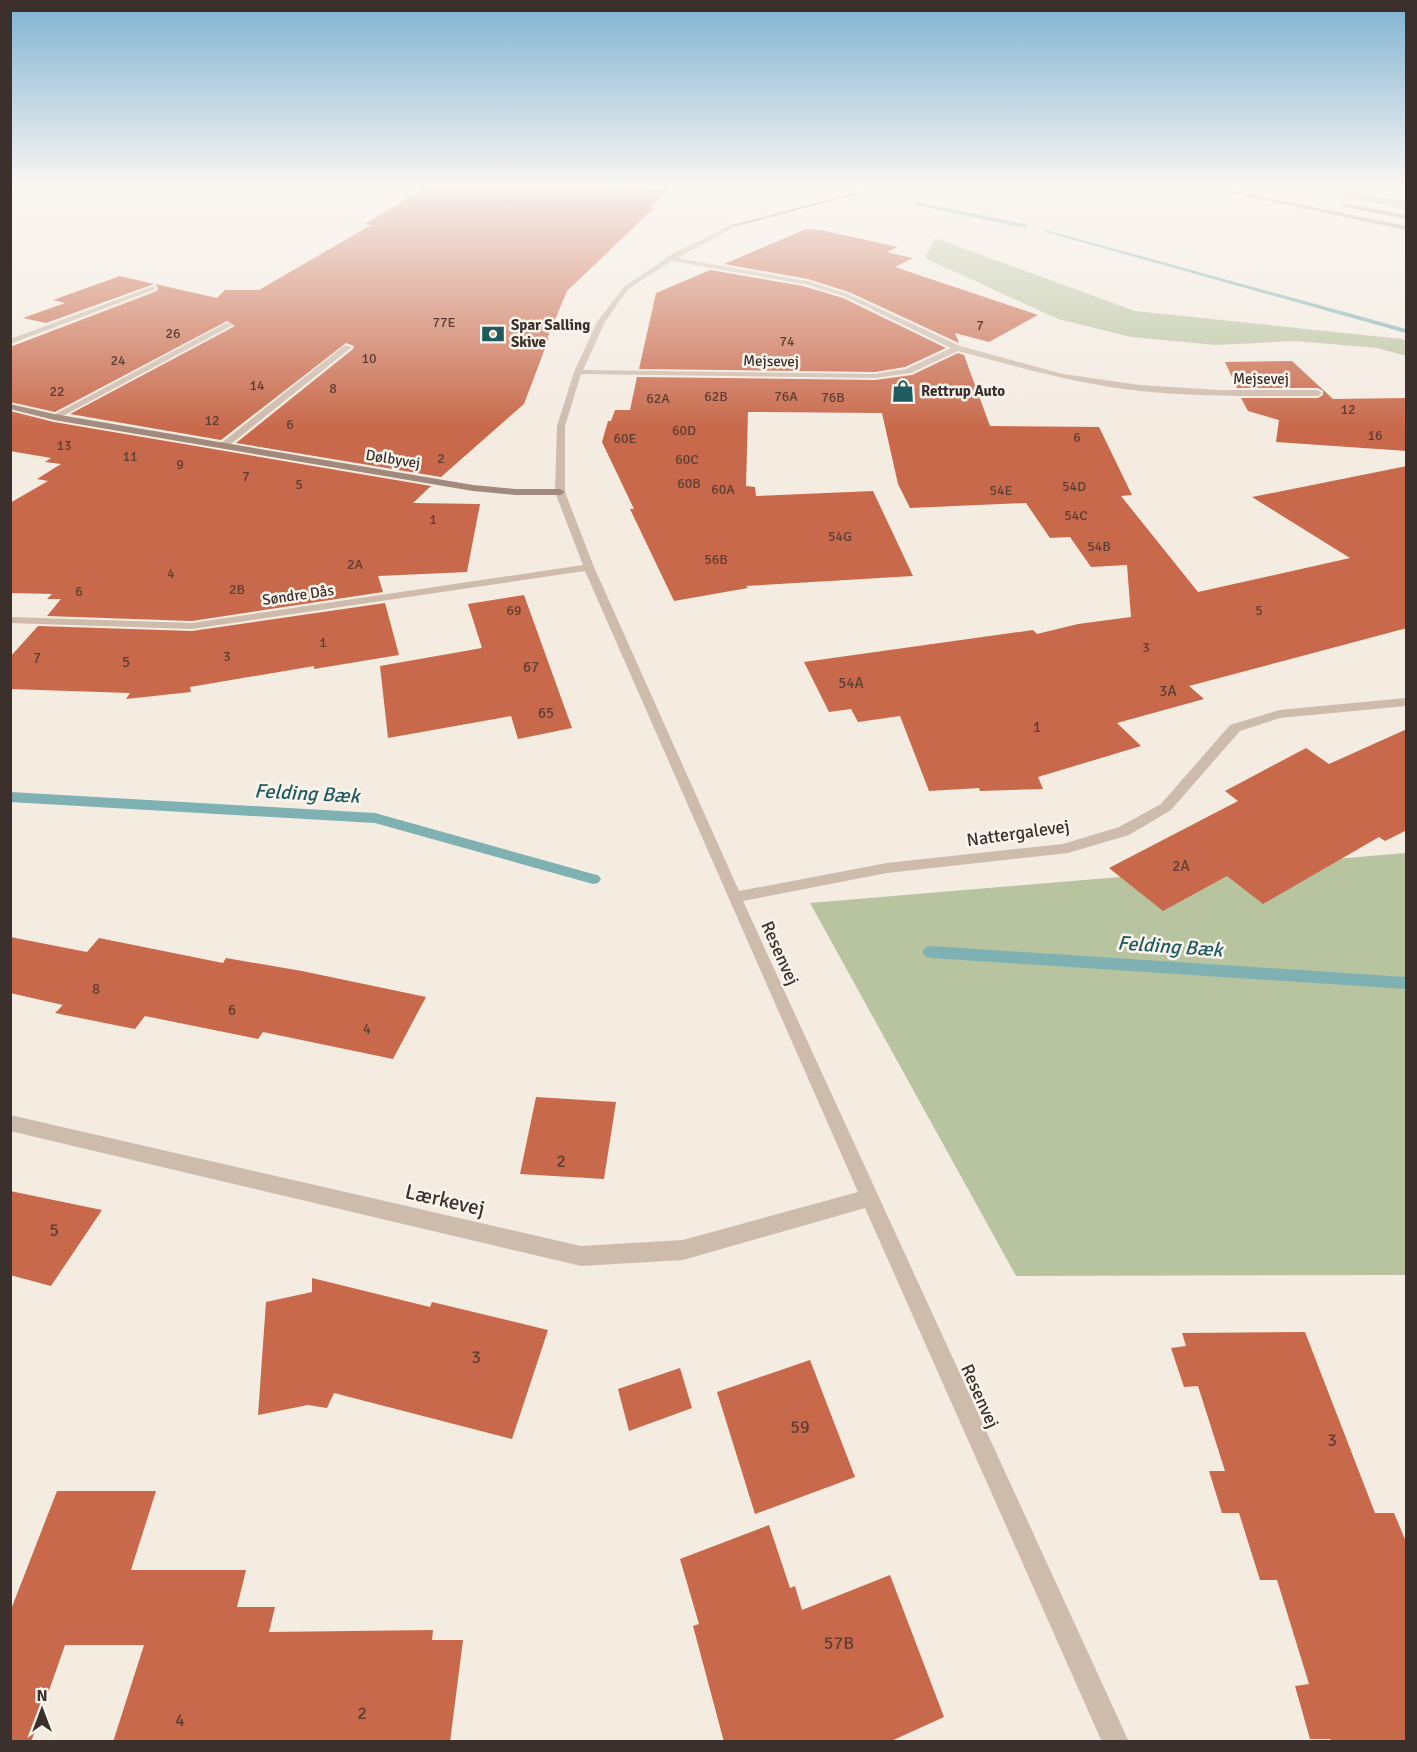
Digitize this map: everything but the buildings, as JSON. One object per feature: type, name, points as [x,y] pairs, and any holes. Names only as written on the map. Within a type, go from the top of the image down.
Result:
[{"type":"street","name":"Resenvej","points":[[657,266],[626,288],[601,322],[578,372],[561,426],[560,492],[589,567],[734,897],[868,1198],[1116,1742]]},
{"type":"street","name":"Mejsevej","points":[[716,266],[805,282],[846,295],[957,348],[1063,376],[1140,388],[1218,393],[1318,393]]},
{"type":"street","points":[[10,342],[154,288]]},
{"type":"street","points":[[54,417],[229,325]]},
{"type":"street","points":[[223,446],[348,347]]},
{"type":"street","name":"Mejsevej","points":[[578,372],[875,376],[908,371],[957,348]]},
{"type":"street","name":"Dølbyvej","points":[[10,406],[54,417],[473,488],[515,492],[560,492]]},
{"type":"street","name":"Søndre Dås","points":[[10,620],[192,626],[589,567]]},
{"type":"street","name":"Nattergalevej","points":[[734,897],[887,868],[1064,849],[1124,831],[1166,807],[1235,728],[1279,714],[1407,702]]},
{"type":"street","name":"Lærkevej","points":[[10,1123],[581,1256],[683,1250],[868,1198]]},
{"type":"green space","points":[[942,266],[1011,266],[1135,311],[1402,339],[1406,341],[1406,356],[1377,348],[1295,341],[1216,345],[1131,337],[1058,319]]},
{"type":"green space","points":[[1406,853],[1406,1275],[1016,1276],[810,903]]},
{"type":"waterway","points":[[1172,266],[1406,331]]},
{"type":"waterway","name":"Felding Bæk","points":[[10,797],[375,818],[593,879]]},
{"type":"waterway","name":"Felding Bæk","points":[[931,952],[1406,983]]},
{"type":"place","name":"Spar Salling Skive","points":[[493,334]]},
{"type":"place","name":"Rettrup Auto","points":[[903,391]]}]
